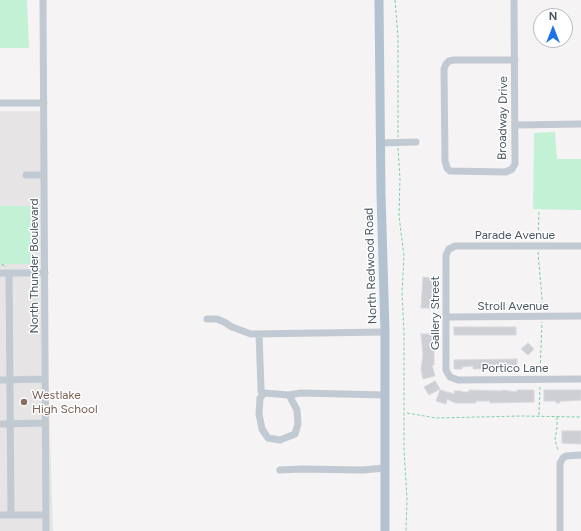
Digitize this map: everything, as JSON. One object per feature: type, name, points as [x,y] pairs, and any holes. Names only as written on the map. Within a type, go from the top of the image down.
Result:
[{"type":"main road","name":"North Redwood Road","points":[[379,0],[380,143],[385,332],[385,531]]},
{"type":"street","name":"North Thunder Boulevard","points":[[43,0],[46,531]]},
{"type":"street","name":"Broadway Drive","points":[[514,0],[515,60],[514,167],[504,172],[453,172],[447,168],[445,161],[444,69],[446,64],[449,61],[454,60],[515,60]]},
{"type":"street","points":[[0,103],[44,103]]},
{"type":"street","points":[[515,125],[581,124]]},
{"type":"street","points":[[380,143],[416,142]]},
{"type":"street","points":[[26,175],[44,175]]},
{"type":"street","name":"Parade Avenue","points":[[449,249],[455,246],[538,243],[581,246]]},
{"type":"street","name":"Gallery Street","points":[[449,249],[446,255],[446,370],[450,377]]},
{"type":"street","points":[[0,273],[45,272]]},
{"type":"street","points":[[9,273],[11,515]]},
{"type":"street","name":"Stroll Avenue","points":[[446,317],[581,316]]},
{"type":"street","points":[[207,319],[217,319],[241,331],[252,334],[385,332]]},
{"type":"street","points":[[259,334],[260,388],[264,393],[384,395]]},
{"type":"street","name":"Portico Lane","points":[[450,377],[458,380],[581,379]]},
{"type":"street","points":[[0,380],[44,379]]},
{"type":"street","points":[[264,393],[260,398],[259,414],[262,429],[268,438],[280,440],[295,434],[298,424],[297,410],[289,394]]},
{"type":"street","points":[[0,424],[45,423]]},
{"type":"street","points":[[560,531],[560,465],[563,458],[568,455],[581,455]]},
{"type":"street","points":[[280,470],[363,470],[385,468]]},
{"type":"street","points":[[0,515],[46,515]]},
{"type":"path","points":[[395,0],[398,37],[398,142],[400,179],[399,216],[404,256],[402,293],[405,407],[404,449],[407,499],[406,531]]},
{"type":"path","points":[[539,210],[538,243],[542,299],[539,416]]},
{"type":"path","points":[[407,413],[436,418],[539,416],[581,417]]},
{"type":"path","points":[[558,416],[555,440],[558,451]]},
{"type":"shaded area","name":"Westlake High School","points":[[0,111],[43,111],[45,273],[53,531],[0,531]]},
{"type":"green space","points":[[0,0],[27,0],[29,48],[0,48]]},
{"type":"green space","points":[[555,132],[557,159],[581,159],[581,210],[533,209],[534,133]]},
{"type":"green space","points":[[0,206],[31,206],[31,264],[0,264]]},
{"type":"building","points":[[423,277],[434,278],[433,308],[421,308]]},
{"type":"building","points":[[454,327],[516,327],[516,335],[454,335]]},
{"type":"building","points":[[421,334],[434,334],[434,365],[432,365],[435,376],[423,379],[421,369],[423,355]]},
{"type":"building","points":[[528,343],[534,349],[528,355],[521,349]]},
{"type":"building","points":[[517,359],[517,368],[473,369],[473,366],[462,367],[462,369],[454,369],[454,360]]},
{"type":"building","points":[[435,381],[440,389],[429,395],[424,387]]},
{"type":"building","points":[[440,390],[455,394],[454,391],[469,392],[469,390],[502,390],[517,392],[517,390],[534,390],[534,402],[490,403],[490,401],[476,401],[476,403],[455,403],[447,399],[446,404],[436,401]]},
{"type":"building","points":[[544,390],[581,390],[581,400],[560,401],[560,403],[556,403],[556,401],[544,401]]},
{"type":"building","points":[[562,431],[581,431],[581,444],[562,443]]},
{"type":"place","name":"Westlake High School","points":[[24,402]]}]
